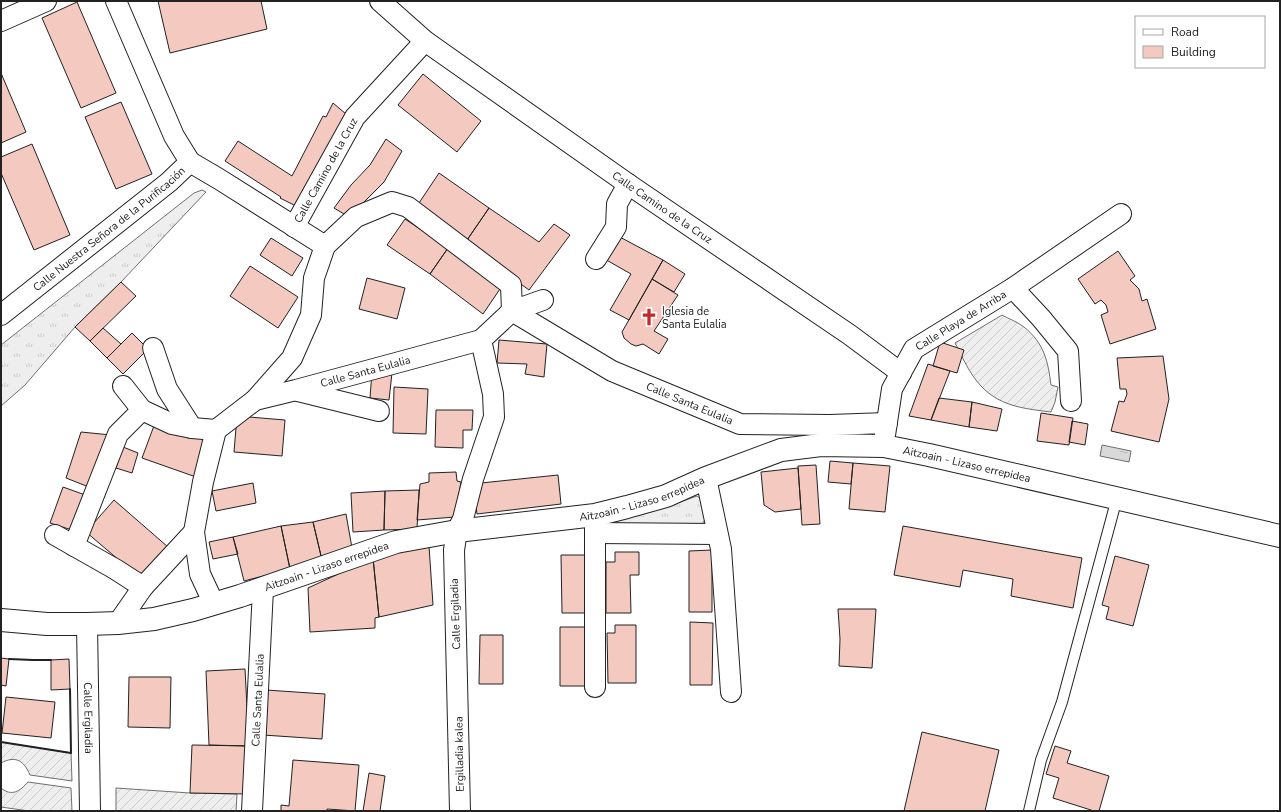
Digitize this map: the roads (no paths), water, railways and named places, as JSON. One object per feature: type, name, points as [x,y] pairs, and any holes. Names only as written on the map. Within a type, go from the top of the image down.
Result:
[{"type":"street","points":[[1,21],[46,1]]},
{"type":"street","name":"Calle Nuestra Señora de la Purificación","points":[[1,316],[170,182],[190,162],[174,136],[116,1]]},
{"type":"street","name":"Calle Camino de la Cruz","points":[[380,1],[424,41],[628,184],[838,327],[901,373]]},
{"type":"street","name":"Calle Camino de la Cruz","points":[[190,162],[294,227],[355,117],[424,41]]},
{"type":"street","points":[[596,259],[616,227],[617,204],[628,184]]},
{"type":"street","name":"Calle Santa Eulalia","points":[[216,430],[255,400],[292,358],[311,315],[314,278],[325,246],[356,217],[392,202],[408,207],[511,285],[512,311]]},
{"type":"street","name":"Calle Playa de Arriba","points":[[884,446],[892,389],[914,349],[1013,288],[1122,214]]},
{"type":"street","points":[[294,227],[325,246]]},
{"type":"street","name":"Calle Playa de Arriba","points":[[1013,288],[1041,318],[1068,352],[1072,401]]},
{"type":"street","name":"Calle Santa Eulalia","points":[[255,400],[482,340],[512,311],[543,300]]},
{"type":"street","name":"Calle Santa Eulalia","points":[[512,311],[612,371],[740,424],[830,425],[887,423]]},
{"type":"street","points":[[457,531],[463,519],[473,479],[494,417],[493,394],[482,340]]},
{"type":"street","points":[[154,348],[167,389],[192,428]]},
{"type":"street","points":[[123,386],[142,410],[172,424],[192,428],[216,430],[203,482],[194,532],[200,574],[214,604]]},
{"type":"street","name":"Calle Santa Eulalia","points":[[296,390],[379,411]]},
{"type":"street","points":[[74,546],[118,434],[142,410]]},
{"type":"street","name":"Aitzoain - Lizaso errepidea","points":[[1,620],[47,624],[87,624],[118,623],[154,619],[214,604],[263,589],[396,542],[457,531],[595,524],[666,496],[706,478],[781,450],[821,445],[884,446],[1280,536]]},
{"type":"street","points":[[706,478],[721,549],[731,692]]},
{"type":"street","points":[[595,686],[595,524],[717,534]]},
{"type":"street","name":"Calle Ergiladia","points":[[457,531],[454,550],[458,698]]},
{"type":"street","points":[[118,623],[143,587],[194,532]]},
{"type":"street","points":[[55,535],[115,569],[143,587]]},
{"type":"street","name":"Calle Santa Eulalia","points":[[252,811],[263,589]]},
{"type":"street","name":"Calle Ergiladia","points":[[87,624],[90,811]]},
{"type":"street","name":"Ergilladia kalea","points":[[458,698],[460,811]]},
{"type":"lane","points":[[1029,811],[1041,760],[1062,702],[1117,498]]},
{"type":"water","points":[[1102,445],[1131,451],[1129,462],[1100,456]]},
{"type":"place","name":"Iglesia de Santa Eulalia","points":[[649,317]]}]
